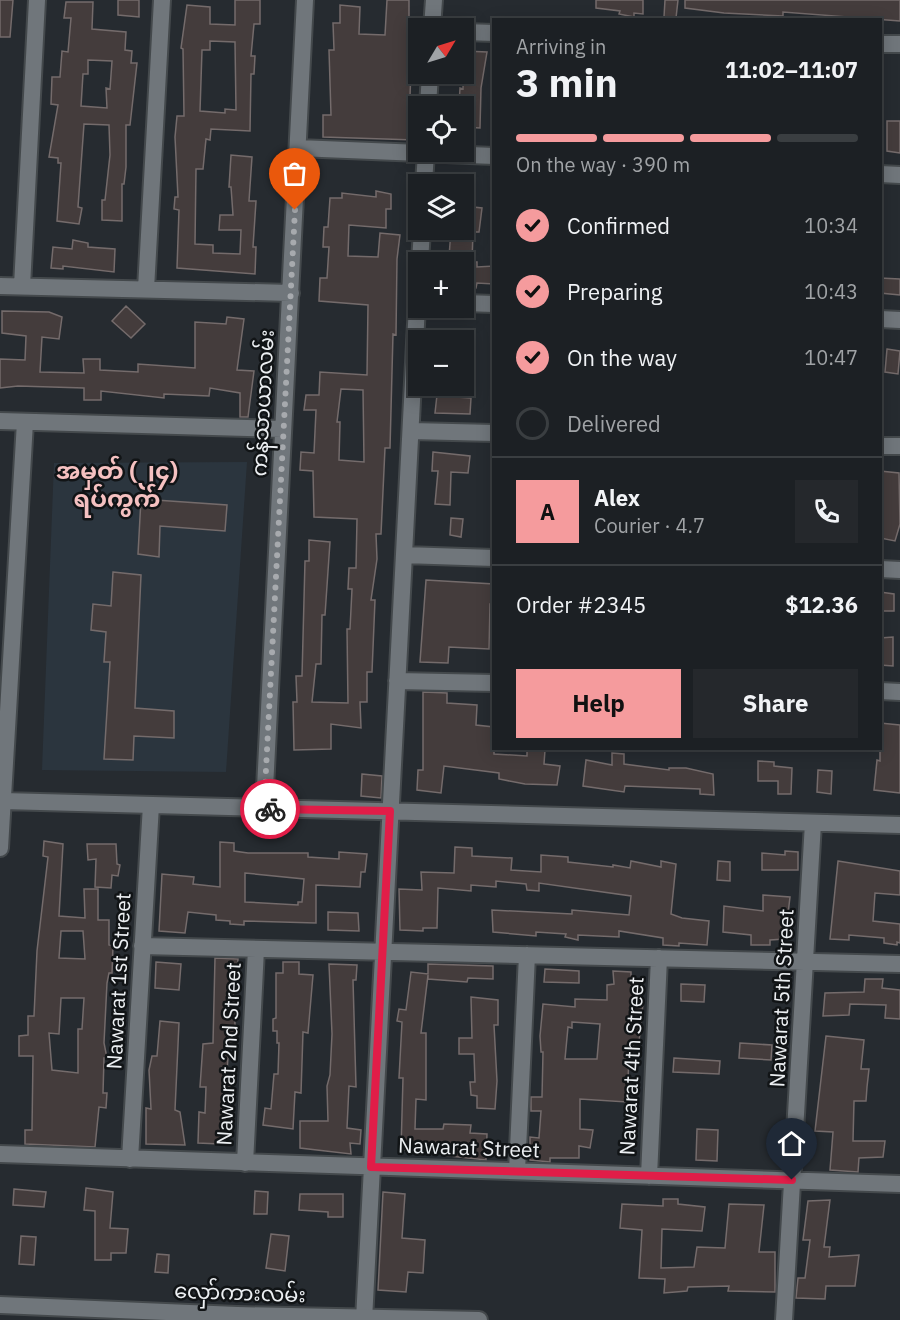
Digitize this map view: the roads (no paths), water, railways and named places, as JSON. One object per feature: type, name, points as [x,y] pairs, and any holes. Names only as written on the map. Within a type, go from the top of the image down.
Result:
[{"type":"street","points":[[22,286],[38,0]]},
{"type":"street","points":[[146,289],[162,0]]},
{"type":"street","name":"ကန်သာယာလမ်း","points":[[264,808],[305,0]]},
{"type":"street","points":[[433,18],[434,0]]},
{"type":"street","points":[[474,32],[492,33]]},
{"type":"street","points":[[882,44],[900,44]]},
{"type":"street","points":[[298,148],[408,151]]},
{"type":"street","points":[[474,155],[492,156]]},
{"type":"street","points":[[882,174],[900,175]]},
{"type":"street","points":[[0,286],[291,293]]},
{"type":"street","points":[[474,303],[492,304]]},
{"type":"street","points":[[364,1319],[417,318]]},
{"type":"street","points":[[882,319],[900,320]]},
{"type":"street","points":[[0,421],[284,429]]},
{"type":"street","points":[[0,848],[8,566],[25,422]]},
{"type":"street","points":[[411,431],[492,433]]},
{"type":"street","points":[[882,446],[900,446]]},
{"type":"street","points":[[404,555],[492,558]]},
{"type":"street","points":[[882,569],[900,570]]},
{"type":"street","points":[[397,681],[492,683]]},
{"type":"street","points":[[882,691],[900,692]]},
{"type":"street","points":[[3,801],[900,825]]},
{"type":"street","name":"Nawarat 1st Street","points":[[130,1159],[151,805]]},
{"type":"street","name":"Nawarat 5th Street","points":[[784,1320],[813,822]]},
{"type":"street","points":[[142,946],[900,964]]},
{"type":"street","name":"Nawarat 2nd Street","points":[[245,1162],[256,949]]},
{"type":"street","points":[[517,1172],[527,956]]},
{"type":"street","name":"Nawarat 4th Street","points":[[649,1176],[658,958]]},
{"type":"street","name":"Nawarat Street","points":[[0,1154],[900,1184]]},
{"type":"street","name":"လှော်ကားလမ်း","points":[[0,1305],[237,1317],[479,1320]]},
{"type":"district","name":"အမှတ် (၂၄) ရပ်ကွက်","points":[[117,484]]}]
